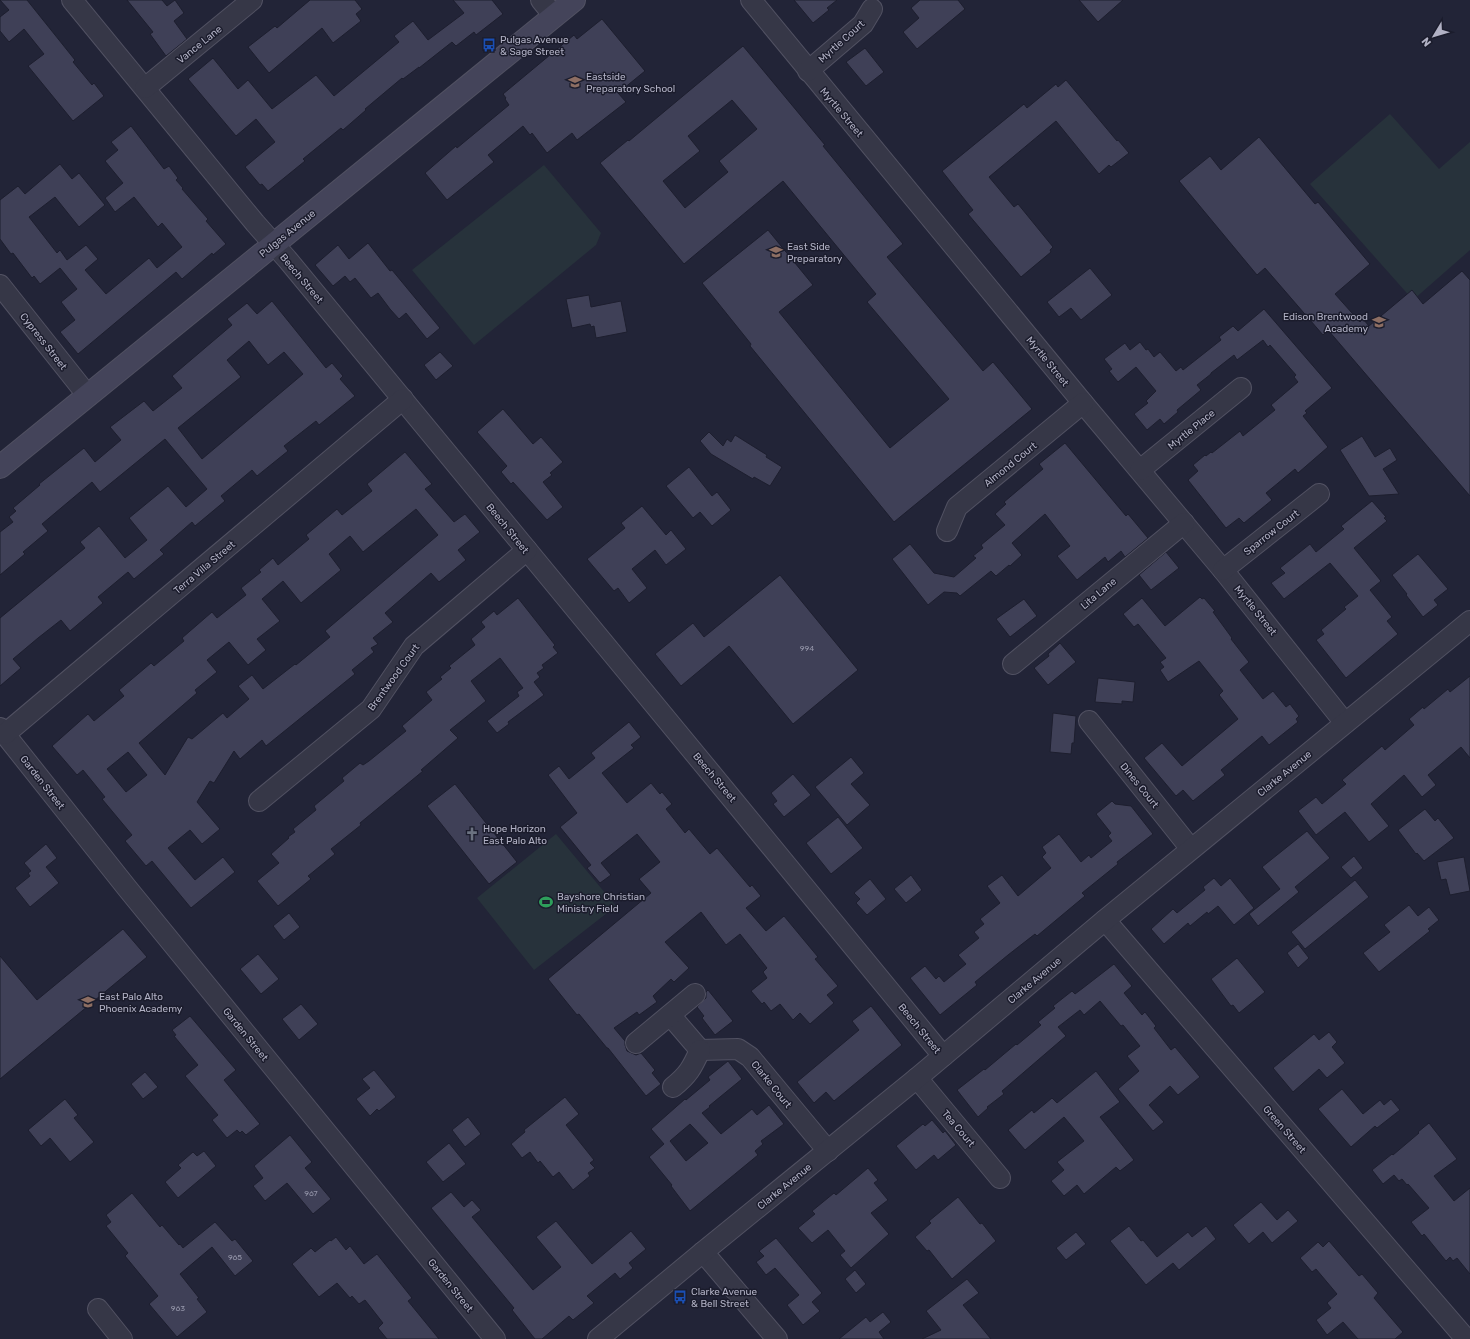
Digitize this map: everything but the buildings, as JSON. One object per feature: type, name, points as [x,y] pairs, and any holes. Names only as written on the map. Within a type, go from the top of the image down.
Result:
[{"type":"street","name":"Beech Street","points":[[72,0],[734,800],[943,1056]]},
{"type":"street","name":"Vance Lane","points":[[145,88],[252,0]]},
{"type":"street","name":"Pulgas Avenue","points":[[0,467],[273,244],[548,8],[574,0]]},
{"type":"street","name":"Myrtle Street","points":[[751,0],[1083,403],[1224,570],[1345,723]]},
{"type":"street","name":"Myrtle Court","points":[[808,71],[863,24],[872,9]]},
{"type":"street","name":"Cypress Street","points":[[0,285],[88,396]]},
{"type":"street","name":"Myrtle Place","points":[[1140,470],[1241,388]]},
{"type":"street","name":"Terra Villa Street","points":[[2,731],[403,400]]},
{"type":"street","name":"Almond Court","points":[[947,531],[957,507],[1083,403]]},
{"type":"street","name":"Sparrow Court","points":[[1224,570],[1320,494]]},
{"type":"street","name":"Lita Lane","points":[[1013,664],[1184,523]]},
{"type":"street","name":"Brentwood Court","points":[[259,801],[371,709],[414,646],[527,550]]},
{"type":"street","name":"Clarke Avenue","points":[[598,1339],[917,1078],[1191,849],[1470,621]]},
{"type":"street","name":"Dines Court","points":[[1089,721],[1191,849]]},
{"type":"street","name":"Garden Street","points":[[2,731],[127,888],[495,1339]]},
{"type":"street","name":"Green Street","points":[[1105,920],[1466,1339]]},
{"type":"street","points":[[636,1043],[694,994]]},
{"type":"street","points":[[670,1015],[700,1050],[692,1068],[684,1078],[673,1087]]},
{"type":"street","name":"Clarke Court","points":[[700,1050],[738,1049],[750,1057],[828,1151]]},
{"type":"street","name":"Tea Court","points":[[917,1078],[1000,1178]]},
{"type":"street","points":[[703,1252],[777,1339]]},
{"type":"street","points":[[98,1309],[122,1339]]},
{"type":"shaded area","points":[[1390,114],[1439,169],[1470,142],[1470,250],[1413,300],[1310,184]]},
{"type":"shaded area","points":[[544,165],[601,233],[596,245],[474,345],[412,270]]},
{"type":"shaded area","name":"Bayshore Christian Ministry Field","points":[[556,834],[616,906],[534,970],[477,898]]},
{"type":"place","name":"Pulgas Avenue & Sage Street","points":[[489,45]]},
{"type":"place","name":"Eastside Preparatory School","points":[[575,82]]},
{"type":"place","name":"East Side Preparatory","points":[[776,252]]},
{"type":"place","name":"Edison Brentwood Academy","points":[[1379,322]]},
{"type":"place","name":"Hope Horizon East Palo Alto","points":[[472,834]]},
{"type":"place","name":"Bayshore Christian Ministry Field","points":[[546,902]]},
{"type":"place","name":"East Palo Alto Phoenix Academy","points":[[88,1002]]},
{"type":"place","name":"Clarke Avenue & Bell Street","points":[[680,1297]]}]
